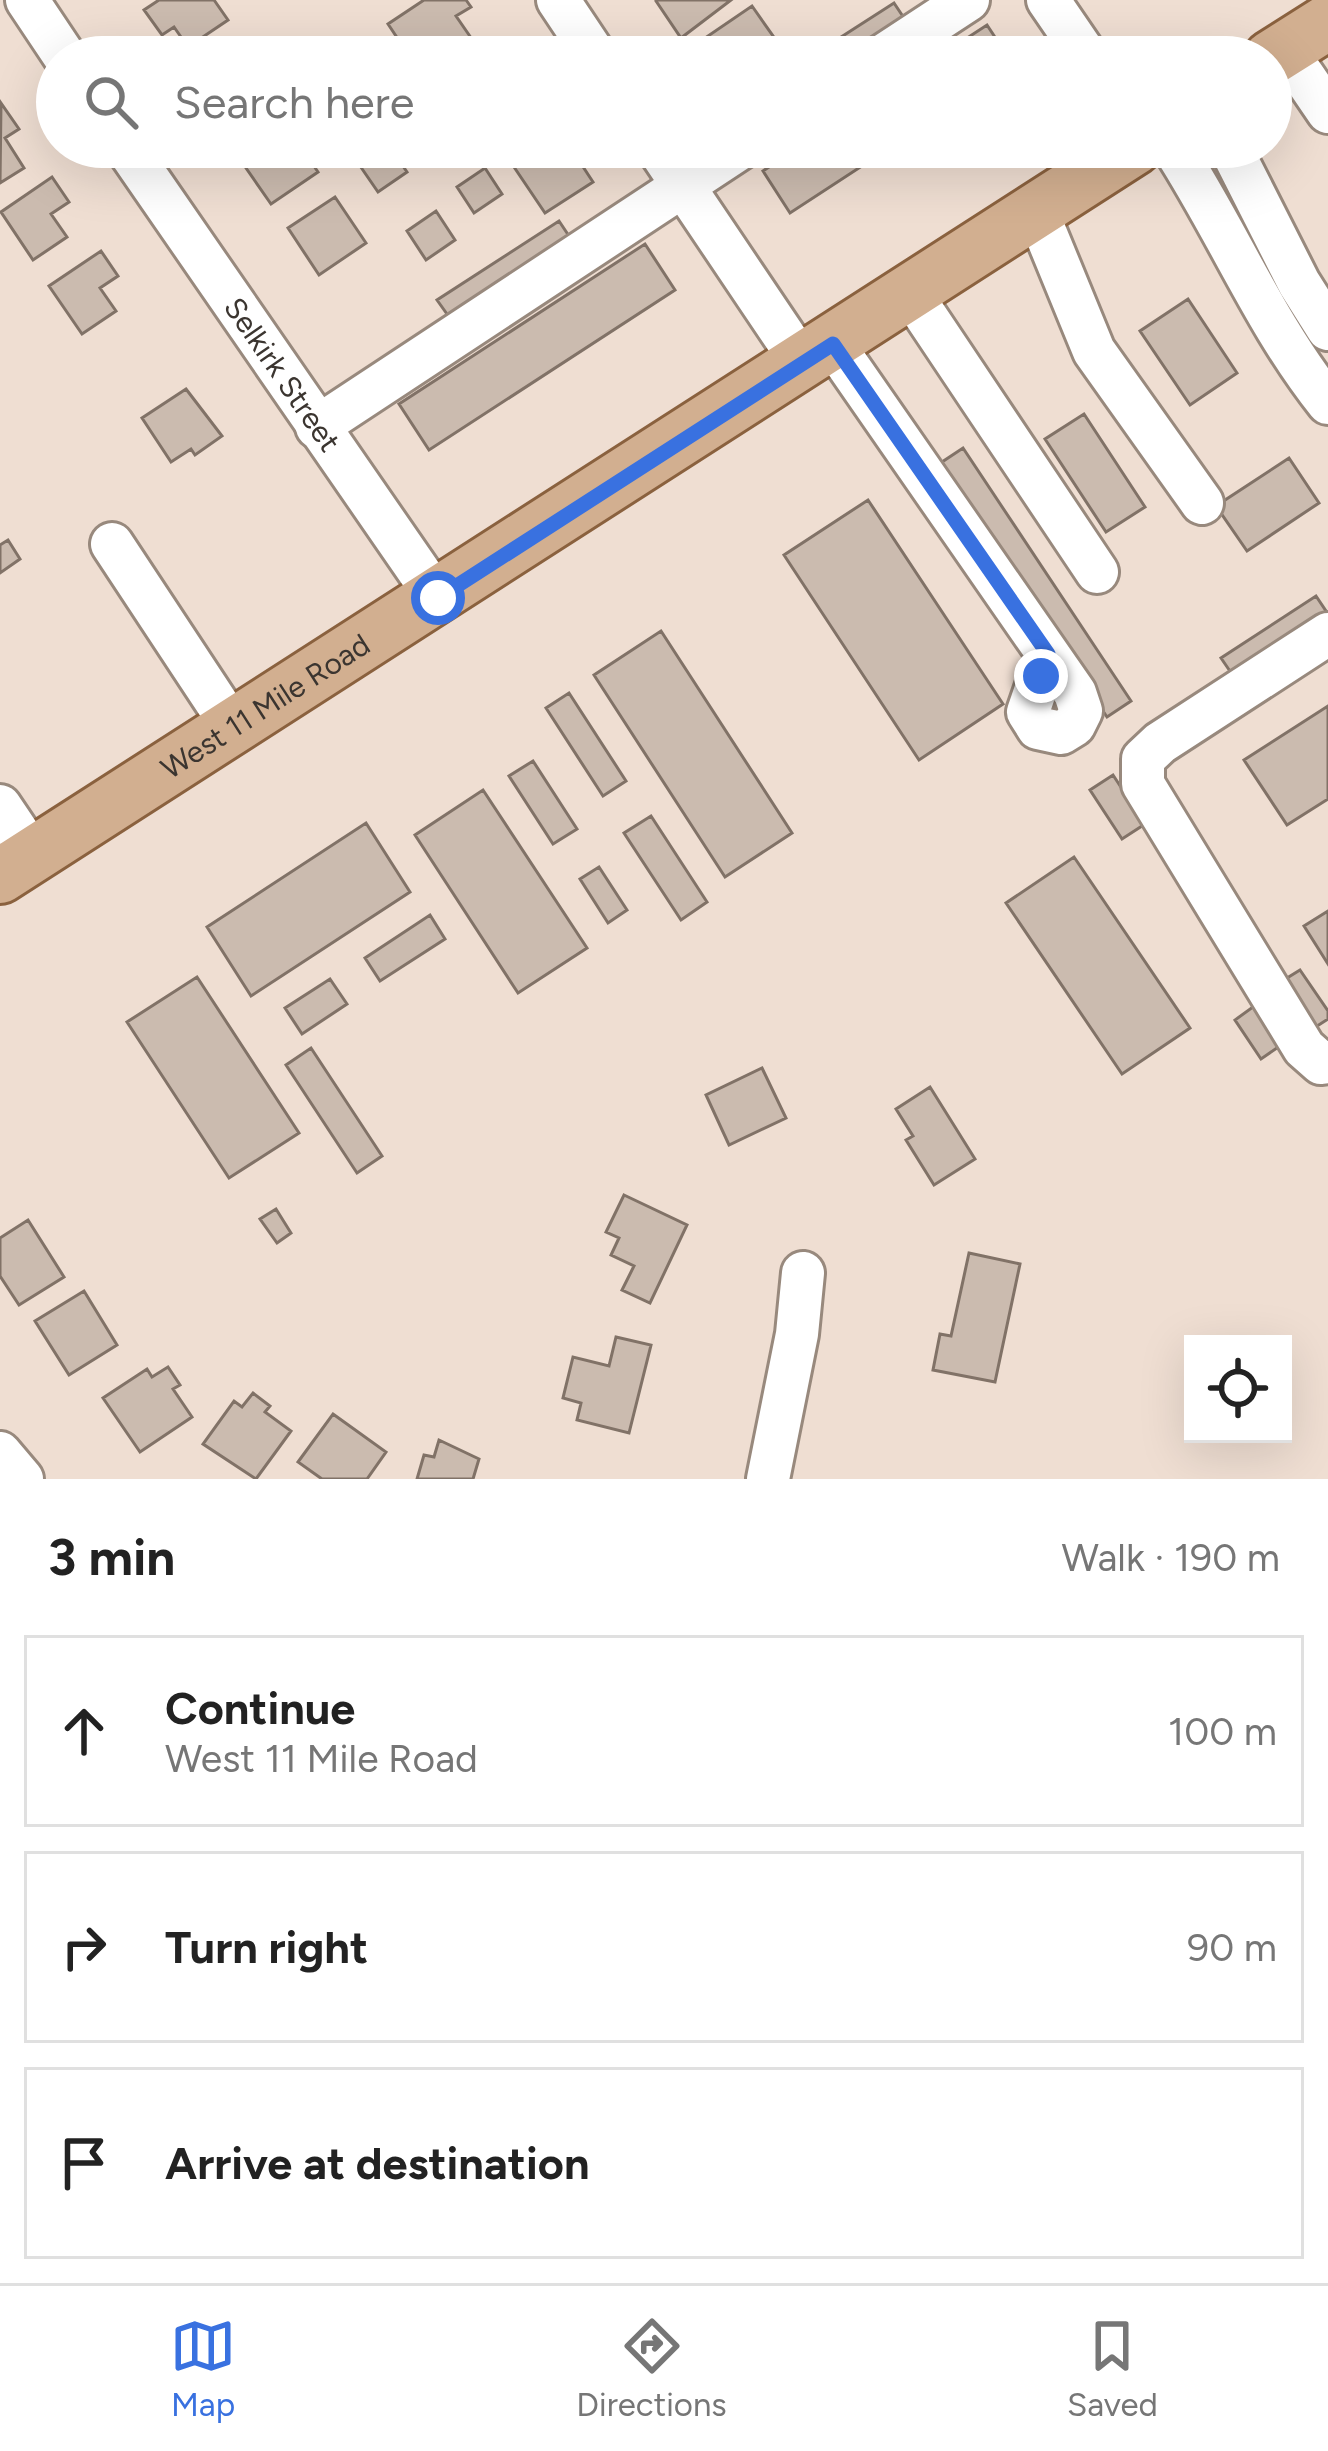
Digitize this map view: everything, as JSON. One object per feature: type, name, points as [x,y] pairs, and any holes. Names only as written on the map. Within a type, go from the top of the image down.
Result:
[{"type":"main road","name":"West 11 Mile Road","points":[[17,866],[1103,168]]},
{"type":"street","points":[[26,0],[51,36]]},
{"type":"street","points":[[558,0],[582,36]]},
{"type":"street","points":[[912,36],[968,0]]},
{"type":"street","points":[[1048,0],[1073,36]]},
{"type":"street","points":[[1295,43],[1328,112]]},
{"type":"street","name":"Selkirk Street","points":[[140,168],[438,598]]},
{"type":"street","points":[[671,168],[1048,654]]},
{"type":"street","points":[[316,427],[709,168]]},
{"type":"street","points":[[1186,168],[1235,251],[1258,304],[1328,403]]},
{"type":"street","points":[[1241,168],[1328,329]]},
{"type":"street","points":[[1037,212],[1094,352],[1202,503]]},
{"type":"street","points":[[911,293],[1097,572]]},
{"type":"street","points":[[112,544],[234,729]]},
{"type":"street","points":[[1328,634],[1160,743],[1143,759],[1143,784],[1304,1048],[1328,1063]]},
{"type":"street","points":[[0,806],[17,866]]},
{"type":"street","points":[[768,1479],[797,1334],[803,1273]]},
{"type":"street","points":[[0,1453],[22,1479]]},
{"type":"building","points":[[159,0],[214,0],[228,20],[204,36],[180,36],[174,27],[162,35],[144,10]]},
{"type":"building","points":[[424,0],[466,0],[471,7],[456,16],[470,36],[396,36],[388,24]]},
{"type":"building","points":[[657,0],[731,0],[680,36]]},
{"type":"building","points":[[894,3],[908,24],[889,36],[843,36]]},
{"type":"building","points":[[752,6],[773,36],[708,36]]},
{"type":"building","points":[[987,25],[994,36],[970,36]]},
{"type":"building","points":[[1,103],[19,129],[5,138],[24,168],[0,183]]},
{"type":"building","points":[[246,168],[315,168],[318,172],[271,204]]},
{"type":"building","points":[[361,168],[404,168],[407,172],[378,192]]},
{"type":"building","points":[[485,168],[502,194],[474,213],[457,187]]},
{"type":"building","points":[[515,168],[584,168],[593,182],[545,213]]},
{"type":"building","points":[[768,168],[859,168],[790,213],[763,171]]},
{"type":"building","points":[[52,177],[69,202],[51,214],[67,237],[33,260],[1,212]]},
{"type":"building","points":[[335,197],[366,243],[319,275],[288,228]]},
{"type":"building","points":[[436,211],[455,240],[426,260],[407,231]]},
{"type":"building","points":[[559,221],[573,242],[452,321],[437,300]]},
{"type":"building","points":[[645,244],[675,290],[429,450],[399,404]]},
{"type":"building","points":[[101,251],[118,276],[100,288],[116,311],[82,334],[49,286]]},
{"type":"building","points":[[1188,299],[1237,373],[1190,405],[1140,331]]},
{"type":"building","points":[[186,389],[222,436],[195,455],[191,449],[171,462],[142,418]]},
{"type":"building","points":[[1084,414],[1145,507],[1106,532],[1045,439]]},
{"type":"building","points":[[963,448],[1131,701],[1107,717],[939,464]]},
{"type":"building","points":[[1289,458],[1319,503],[1247,551],[1216,506]]},
{"type":"building","points":[[868,500],[1003,704],[919,760],[784,555]]},
{"type":"building","points":[[8,540],[20,559],[0,573],[0,545]]},
{"type":"building","points":[[1316,596],[1328,614],[1234,677],[1221,658]]},
{"type":"building","points":[[661,631],[792,833],[725,877],[594,675]]},
{"type":"building","points":[[569,693],[626,781],[603,796],[546,708]]},
{"type":"building","points":[[1328,706],[1328,799],[1287,825],[1244,760]]},
{"type":"building","points":[[533,761],[577,829],[553,844],[509,776]]},
{"type":"building","points":[[1113,775],[1145,824],[1122,839],[1090,790]]},
{"type":"building","points":[[483,790],[587,948],[518,993],[415,835]]},
{"type":"building","points":[[651,816],[707,902],[681,920],[624,833]]},
{"type":"building","points":[[366,823],[410,892],[251,996],[207,927]]},
{"type":"building","points":[[1074,857],[1190,1028],[1122,1074],[1006,903]]},
{"type":"building","points":[[599,867],[627,910],[608,923],[580,879]]},
{"type":"building","points":[[1328,911],[1328,964],[1304,926]]},
{"type":"building","points":[[430,915],[445,939],[380,981],[365,958]]},
{"type":"building","points":[[1300,970],[1328,1011],[1328,1019],[1311,1030],[1279,983]]},
{"type":"building","points":[[197,977],[299,1133],[229,1178],[127,1022]]},
{"type":"building","points":[[330,979],[347,1004],[302,1034],[285,1008]]},
{"type":"building","points":[[1257,1004],[1284,1043],[1261,1059],[1235,1020]]},
{"type":"building","points":[[311,1048],[382,1156],[357,1173],[286,1065]]},
{"type":"building","points":[[762,1068],[786,1118],[729,1145],[706,1095]]},
{"type":"building","points":[[930,1087],[975,1159],[934,1185],[906,1140],[913,1136],[896,1109]]},
{"type":"building","points":[[624,1195],[687,1225],[650,1303],[622,1290],[634,1266],[611,1255],[619,1238],[606,1232]]},
{"type":"building","points":[[276,1209],[291,1233],[277,1243],[260,1219]]},
{"type":"building","points":[[28,1220],[64,1277],[19,1305],[0,1276],[0,1238]]},
{"type":"building","points":[[969,1253],[1020,1264],[995,1382],[933,1370],[940,1334],[951,1336]]},
{"type":"building","points":[[84,1291],[117,1345],[69,1375],[35,1321]]},
{"type":"building","points":[[616,1337],[651,1345],[629,1433],[577,1420],[581,1403],[563,1398],[573,1357],[609,1366]]},
{"type":"building","points":[[168,1367],[180,1385],[173,1389],[192,1417],[140,1452],[103,1398],[147,1369],[152,1377]]},
{"type":"building","points":[[253,1393],[270,1406],[265,1412],[291,1431],[256,1479],[203,1444],[234,1401],[242,1407]]},
{"type":"building","points":[[333,1414],[386,1452],[367,1479],[322,1479],[298,1462]]},
{"type":"building","points":[[439,1440],[479,1459],[473,1479],[417,1479],[424,1455],[434,1457]]},
{"type":"route","points":[[438,598],[833,344],[1048,654],[1041,676]]}]
